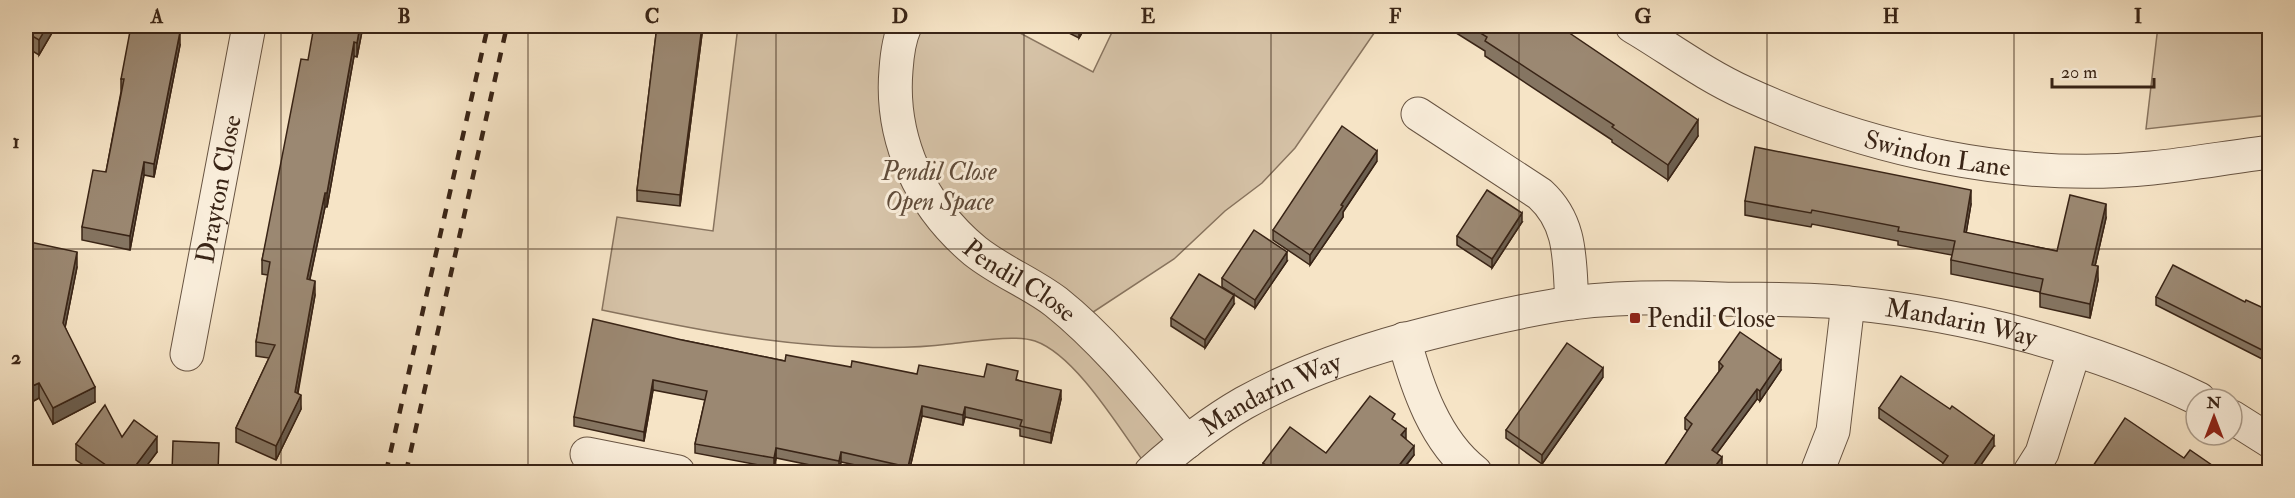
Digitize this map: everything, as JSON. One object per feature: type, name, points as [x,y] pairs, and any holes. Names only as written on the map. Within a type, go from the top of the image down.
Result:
[{"type":"street","name":"Drayton Close","points":[[187,354],[249,26]]},
{"type":"street","name":"Pendil Close","points":[[905,26],[897,57],[895,84],[901,137],[909,163],[921,188],[937,212],[977,252],[1056,302],[1109,351],[1187,442]]},
{"type":"street","name":"Swindon Lane","points":[[1632,26],[1745,93],[1863,138],[1919,153],[1977,163],[2035,169],[2093,170],[2152,168],[2270,152]]},
{"type":"street","points":[[1418,114],[1550,202],[1557,212],[1567,238],[1572,303]]},
{"type":"street","name":"Mandarin Way","points":[[1151,472],[1187,442],[1243,404],[1297,377],[1404,339],[1488,318],[1572,303],[1686,298],[1784,298],[1908,310],[2027,336],[2132,370],[2184,393]]},
{"type":"street","name":"Mandarin Way","points":[[1817,472],[1833,431],[1848,303]]},
{"type":"street","points":[[1404,339],[1415,378],[1432,416],[1448,443],[1475,472]]},
{"type":"street","name":"Mandarin Way","points":[[2030,472],[2042,453],[2074,351]]},
{"type":"street","points":[[2244,425],[2270,441]]},
{"type":"street","points":[[587,454],[678,472]]},
{"type":"green space","name":"Pendil Close Open Space","points":[[738,26],[886,26],[903,31],[905,26],[1007,26],[1093,72],[1115,26],[1379,26],[1295,148],[1262,183],[1225,211],[1174,259],[1078,322],[1187,442],[1151,472],[1083,379],[1051,349],[1035,341],[1004,338],[903,347],[826,346],[730,335],[602,310],[617,217],[713,231]]},
{"type":"green space","points":[[2158,26],[2269,26],[2269,115],[2146,129]]},
{"type":"building","points":[[26,26],[47,26],[39,40],[29,34],[26,40]]},
{"type":"building","points":[[131,26],[180,32],[154,164],[144,162],[130,236],[82,227],[93,170],[106,172],[124,79],[121,79]]},
{"type":"building","points":[[314,26],[360,26],[357,43],[354,42],[327,193],[325,193],[307,279],[315,281],[295,392],[301,395],[276,446],[236,428],[275,345],[256,342],[270,262],[262,260],[301,59],[308,60]]},
{"type":"building","points":[[657,26],[702,26],[680,195],[637,190]]},
{"type":"building","points":[[1469,26],[1559,26],[1698,120],[1668,165],[1612,127],[1614,125],[1485,41],[1487,37]]},
{"type":"building","points":[[1342,126],[1377,151],[1310,255],[1273,230]]},
{"type":"building","points":[[1755,147],[1971,190],[1964,232],[2057,251],[2070,195],[2106,204],[2092,265],[2098,266],[2090,304],[2040,293],[2043,279],[1951,260],[1955,241],[1898,231],[1899,227],[1812,210],[1811,213],[1745,201]]},
{"type":"building","points":[[1487,190],[1522,213],[1492,259],[1457,236]]},
{"type":"building","points":[[1254,230],[1287,252],[1255,300],[1222,278]]},
{"type":"building","points":[[30,242],[77,252],[63,323],[95,387],[53,408],[39,383],[30,387],[26,379],[26,255],[28,256]]},
{"type":"building","points":[[2173,265],[2245,302],[2246,300],[2270,311],[2270,354],[2156,297]]},
{"type":"building","points":[[1199,274],[1234,295],[1205,340],[1171,318]]},
{"type":"building","points":[[593,319],[785,361],[786,355],[851,367],[852,361],[917,374],[919,365],[984,377],[987,364],[1018,371],[1016,380],[1061,390],[1051,433],[1020,426],[1022,420],[965,407],[963,415],[922,406],[908,467],[841,452],[839,461],[776,448],[774,458],[695,444],[707,391],[653,380],[644,432],[574,417]]},
{"type":"building","points":[[1740,332],[1781,360],[1760,391],[1757,389],[1712,450],[1722,457],[1711,472],[1660,472],[1692,424],[1685,418],[1723,366],[1719,362]]},
{"type":"building","points":[[1567,343],[1603,368],[1542,455],[1506,430]]},
{"type":"building","points":[[1901,376],[1950,409],[1952,406],[1994,436],[1969,472],[1937,472],[1948,456],[1879,408]]},
{"type":"building","points":[[1370,396],[1395,414],[1392,419],[1406,429],[1401,435],[1414,446],[1397,468],[1404,472],[1276,472],[1263,463],[1290,427],[1326,453]]},
{"type":"building","points":[[105,405],[122,437],[134,420],[157,437],[136,465],[140,472],[116,472],[76,444]]},
{"type":"building","points":[[2125,418],[2184,458],[2190,450],[2222,472],[2089,472]]},
{"type":"building","points":[[173,441],[219,443],[218,472],[172,472]]},
{"type":"railway","points":[[386,472],[488,26]]},
{"type":"railway","points":[[406,472],[507,26]]},
{"type":"place","name":"Pendil Close","points":[[1635,318]]}]
